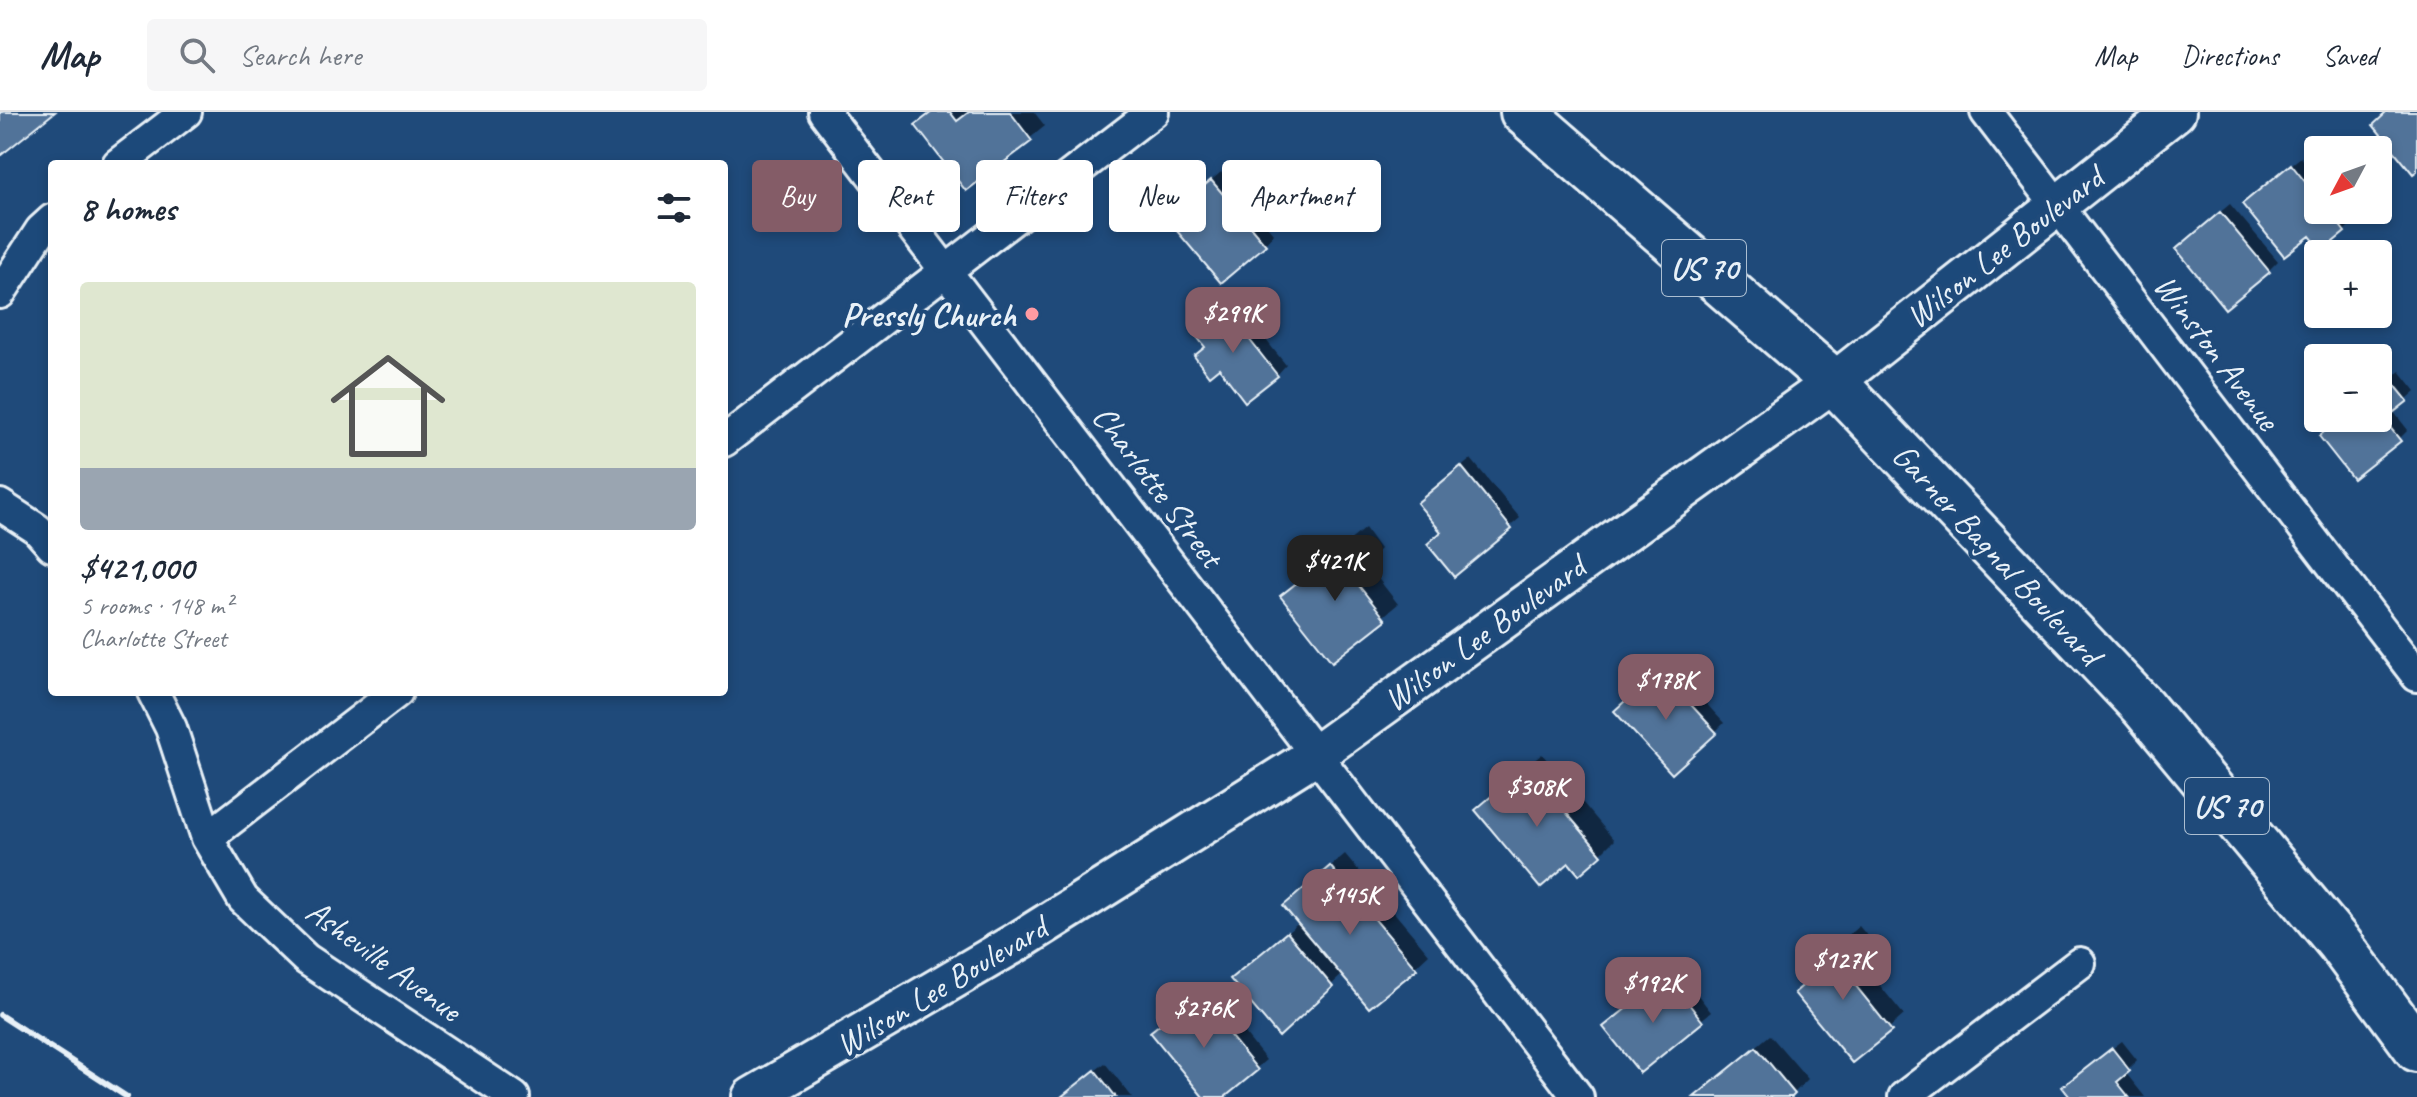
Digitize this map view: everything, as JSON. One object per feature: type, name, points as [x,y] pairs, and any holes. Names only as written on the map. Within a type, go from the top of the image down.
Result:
[{"type":"highway","name":"Garner Bagnal Boulevard","points":[[1523,112],[1834,382],[2143,707],[2329,931],[2417,1049]]},
{"type":"street","points":[[123,160],[186,112]]},
{"type":"street","name":"Charlotte Street","points":[[824,112],[1578,1097]]},
{"type":"street","points":[[728,438],[1153,112]]},
{"type":"street","name":"Winston Avenue","points":[[1986,112],[2417,676]]},
{"type":"street","name":"Wilson Lee Boulevard","points":[[752,1097],[1022,939],[1315,755],[1834,382],[2176,112]]},
{"type":"street","points":[[0,293],[48,224]]},
{"type":"street","points":[[0,505],[37,529],[48,541]]},
{"type":"street","name":"Asheville Avenue","points":[[155,696],[171,728],[207,838],[243,899],[306,959],[514,1097]]},
{"type":"street","points":[[207,838],[392,696]]},
{"type":"street","points":[[1904,1097],[2080,963]]},
{"type":"building","points":[[0,112],[55,112],[0,156]]},
{"type":"building","points":[[932,112],[950,112],[957,121],[969,112],[1010,112],[1032,141],[1007,160],[976,160],[976,183],[966,191],[960,183],[960,160],[942,160],[915,125]]},
{"type":"building","points":[[2387,112],[2417,112],[2417,171],[2413,174],[2392,148],[2392,136],[2382,136],[2373,125]]},
{"type":"building","points":[[2291,164],[2304,180],[2304,224],[2339,224],[2345,232],[2335,240],[2313,240],[2310,236],[2284,256],[2242,204]]},
{"type":"building","points":[[1211,180],[1222,193],[1222,232],[1255,232],[1266,245],[1221,283],[1178,232],[1206,232],[1206,184]]},
{"type":"building","points":[[2220,212],[2270,272],[2225,309],[2176,249]]},
{"type":"building","points":[[1224,307],[1278,376],[1245,402],[1219,368],[1209,376],[1194,356],[1205,347],[1193,332]]},
{"type":"building","points":[[2392,381],[2408,401],[2392,414]]},
{"type":"building","points":[[2392,430],[2401,441],[2353,479],[2319,436],[2324,432]]},
{"type":"building","points":[[1461,466],[1512,529],[1454,577],[1427,544],[1441,532],[1417,503]]},
{"type":"building","points":[[1350,541],[1368,564],[1352,577],[1386,620],[1332,662],[1280,596]]},
{"type":"building","points":[[1659,670],[1717,733],[1672,774],[1614,711]]},
{"type":"building","points":[[1527,766],[1602,855],[1579,875],[1569,863],[1540,888],[1475,810]]},
{"type":"building","points":[[1330,866],[1417,969],[1369,1008],[1283,906]]},
{"type":"building","points":[[1287,932],[1333,987],[1279,1037],[1230,979]]},
{"type":"building","points":[[1844,938],[1872,971],[1855,985],[1892,1031],[1852,1063],[1794,993],[1819,972],[1812,964]]},
{"type":"building","points":[[1667,976],[1703,1022],[1640,1073],[1603,1027]]},
{"type":"building","points":[[1197,995],[1258,1070],[1225,1097],[1203,1097],[1150,1032]]},
{"type":"building","points":[[1756,1047],[1795,1094],[1792,1097],[1694,1097]]},
{"type":"building","points":[[2112,1048],[2130,1071],[2117,1082],[2129,1097],[2070,1097],[2062,1087]]},
{"type":"building","points":[[1095,1070],[1116,1097],[1061,1097]]},
{"type":"railway","points":[[0,1015],[127,1097]]},
{"type":"place","name":"Pressly Church","points":[[1032,314]]}]
